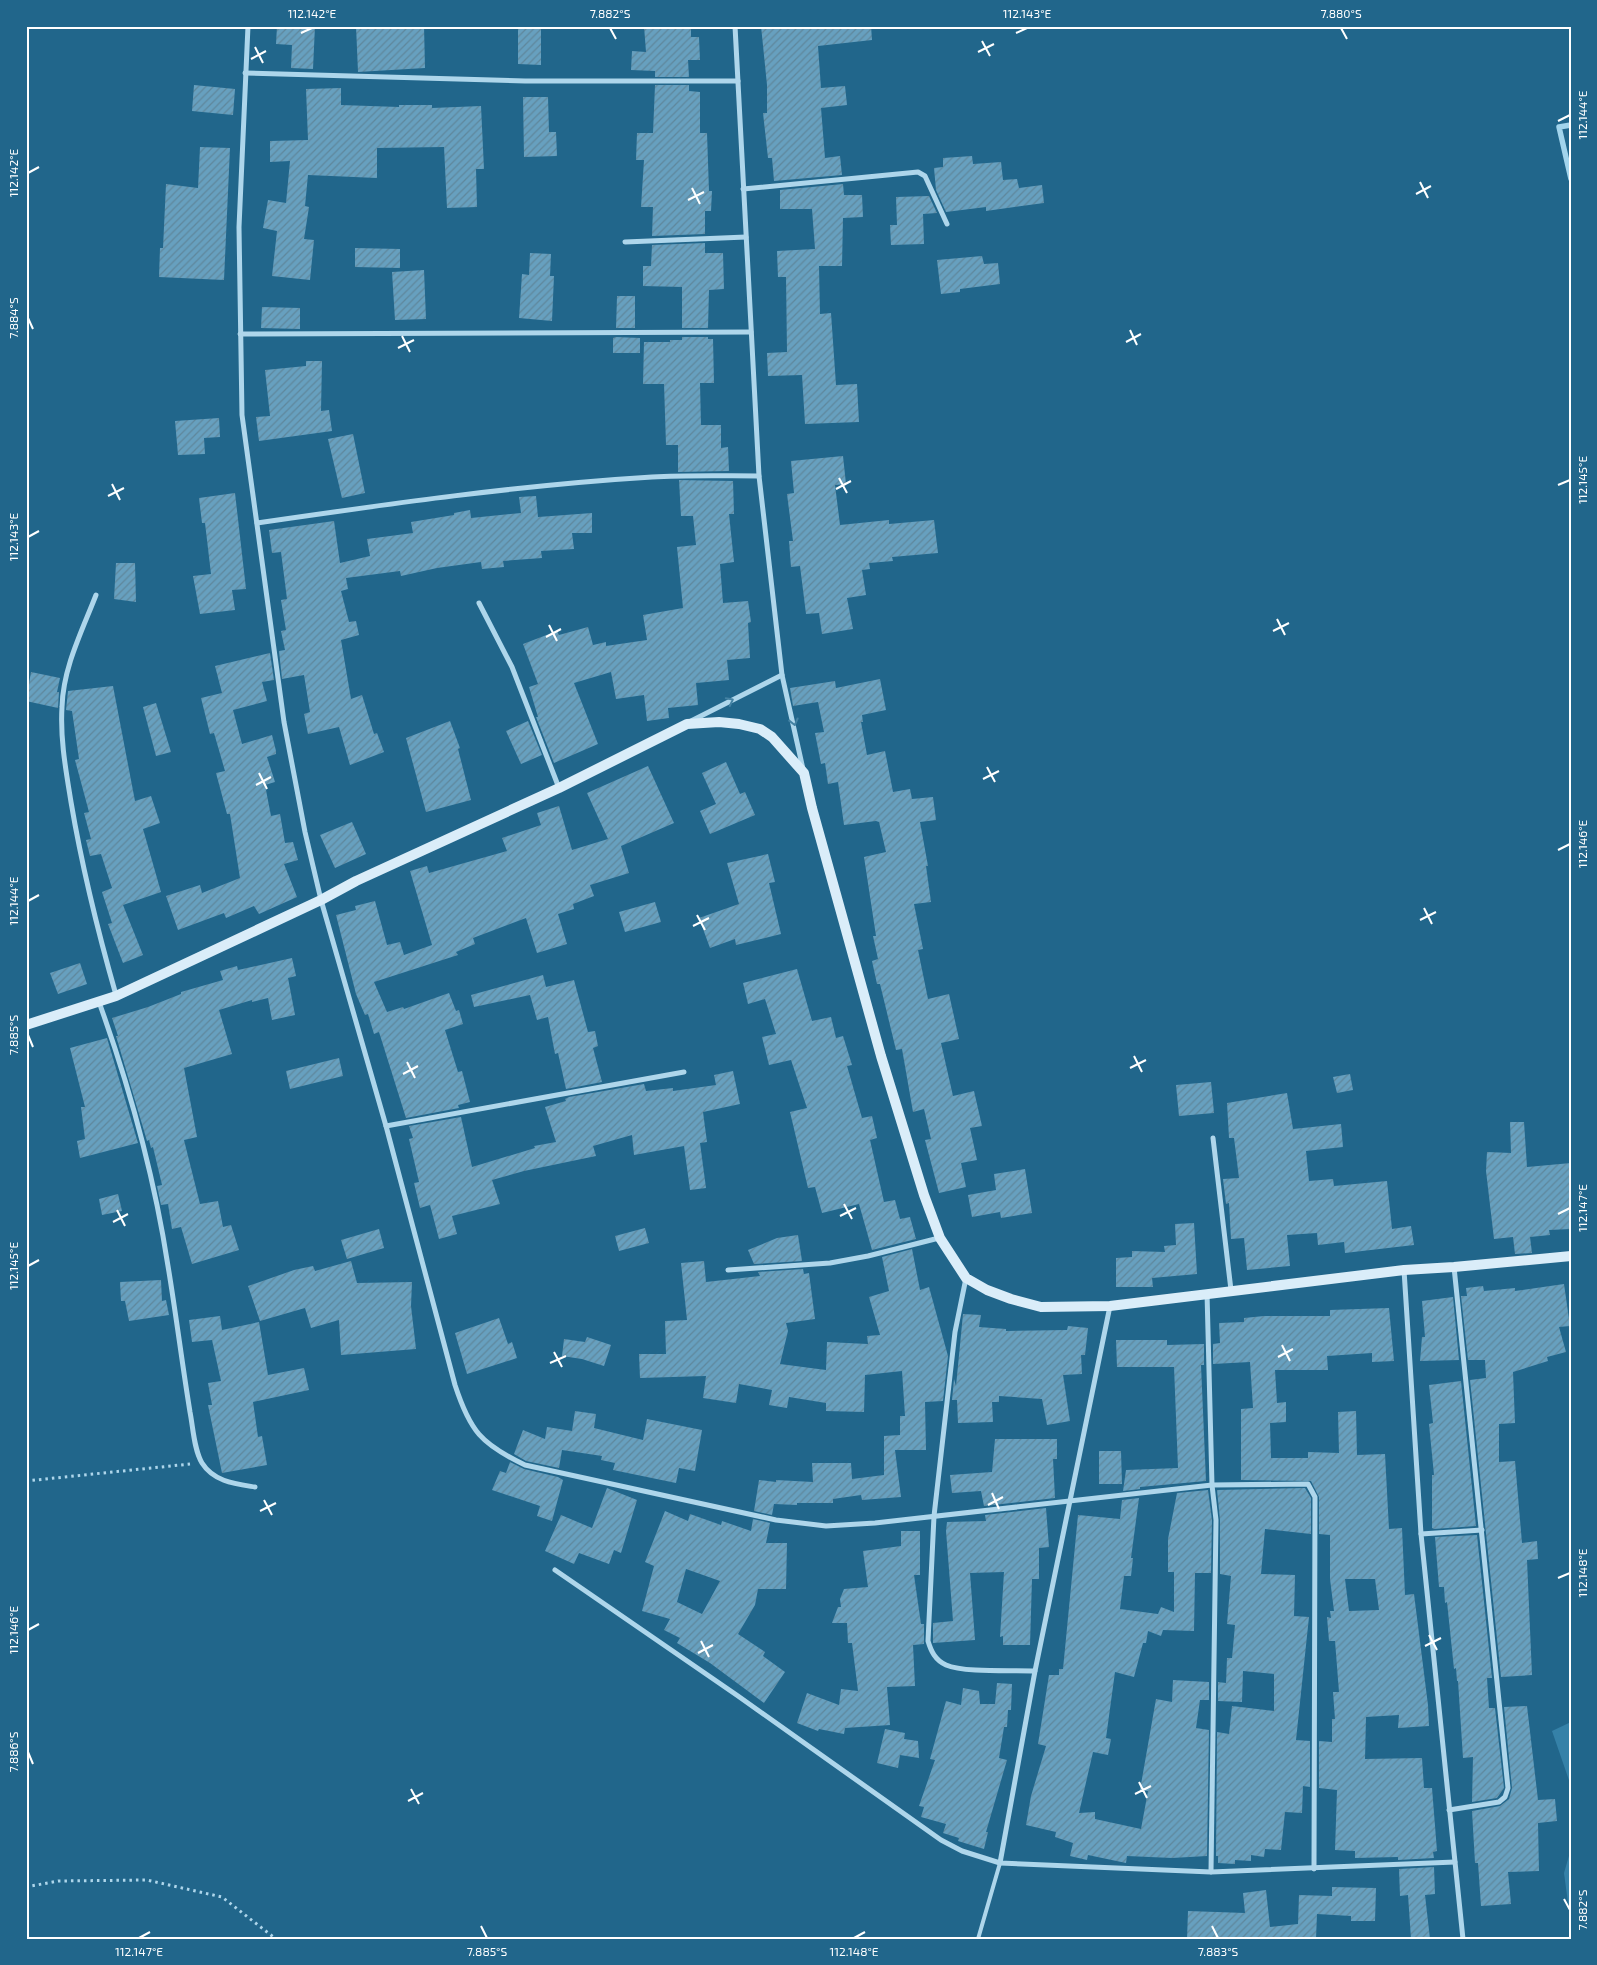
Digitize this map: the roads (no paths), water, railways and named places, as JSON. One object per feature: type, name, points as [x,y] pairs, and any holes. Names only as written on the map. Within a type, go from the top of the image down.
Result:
[{"type":"main road","points":[[26,1025],[116,996],[321,900],[356,881],[559,788],[687,724],[719,722],[760,729],[779,743],[804,772],[812,808],[881,1056],[940,1238],[966,1278],[987,1290],[1011,1300],[1041,1307],[1110,1306],[1207,1292],[1404,1270],[1571,1256]]},
{"type":"street","points":[[248,26],[239,227],[242,415],[284,722],[305,832],[321,900],[386,1126],[462,1407],[470,1425],[485,1442],[502,1454],[524,1465],[776,1520],[826,1526],[850,1526],[1212,1485],[1308,1484],[1315,1497],[1314,1869]]},
{"type":"street","points":[[735,26],[759,476],[782,674],[804,772]]},
{"type":"street","points":[[245,73],[525,81],[738,81]]},
{"type":"street","points":[[743,189],[918,172],[925,176],[946,224]]},
{"type":"street","points":[[625,242],[746,237]]},
{"type":"street","points":[[240,334],[751,332]]},
{"type":"street","points":[[257,523],[438,497],[554,485],[654,477],[759,476]]},
{"type":"street","points":[[96,594],[70,662],[62,706],[63,756],[77,835],[116,996]]},
{"type":"street","points":[[479,603],[512,667],[559,788]]},
{"type":"street","points":[[687,724],[782,674]]},
{"type":"street","points":[[99,1002],[122,1067],[147,1160],[168,1263],[191,1418],[202,1462],[219,1478],[228,1483],[256,1487]]},
{"type":"street","points":[[386,1126],[684,1072]]},
{"type":"street","points":[[1213,1138],[1231,1290]]},
{"type":"street","points":[[728,1270],[830,1263],[868,1256],[940,1238]]},
{"type":"street","points":[[1450,1810],[1499,1802],[1507,1792],[1454,1267]]},
{"type":"street","points":[[1404,1270],[1421,1534],[1463,1939]]},
{"type":"street","points":[[966,1278],[955,1332],[934,1516],[927,1630],[931,1652],[946,1665],[966,1669],[1035,1671]]},
{"type":"street","points":[[1207,1292],[1212,1485],[1216,1520],[1211,1872]]},
{"type":"street","points":[[1000,1863],[1035,1671],[1110,1306]]},
{"type":"street","points":[[1421,1534],[1482,1530]]},
{"type":"street","points":[[555,1570],[738,1696],[941,1840],[962,1852],[1000,1863],[1211,1872],[1455,1862]]},
{"type":"lane","points":[[978,1939],[1000,1863]]},
{"type":"waterway","points":[[1571,125],[1559,127],[1571,179]]}]
